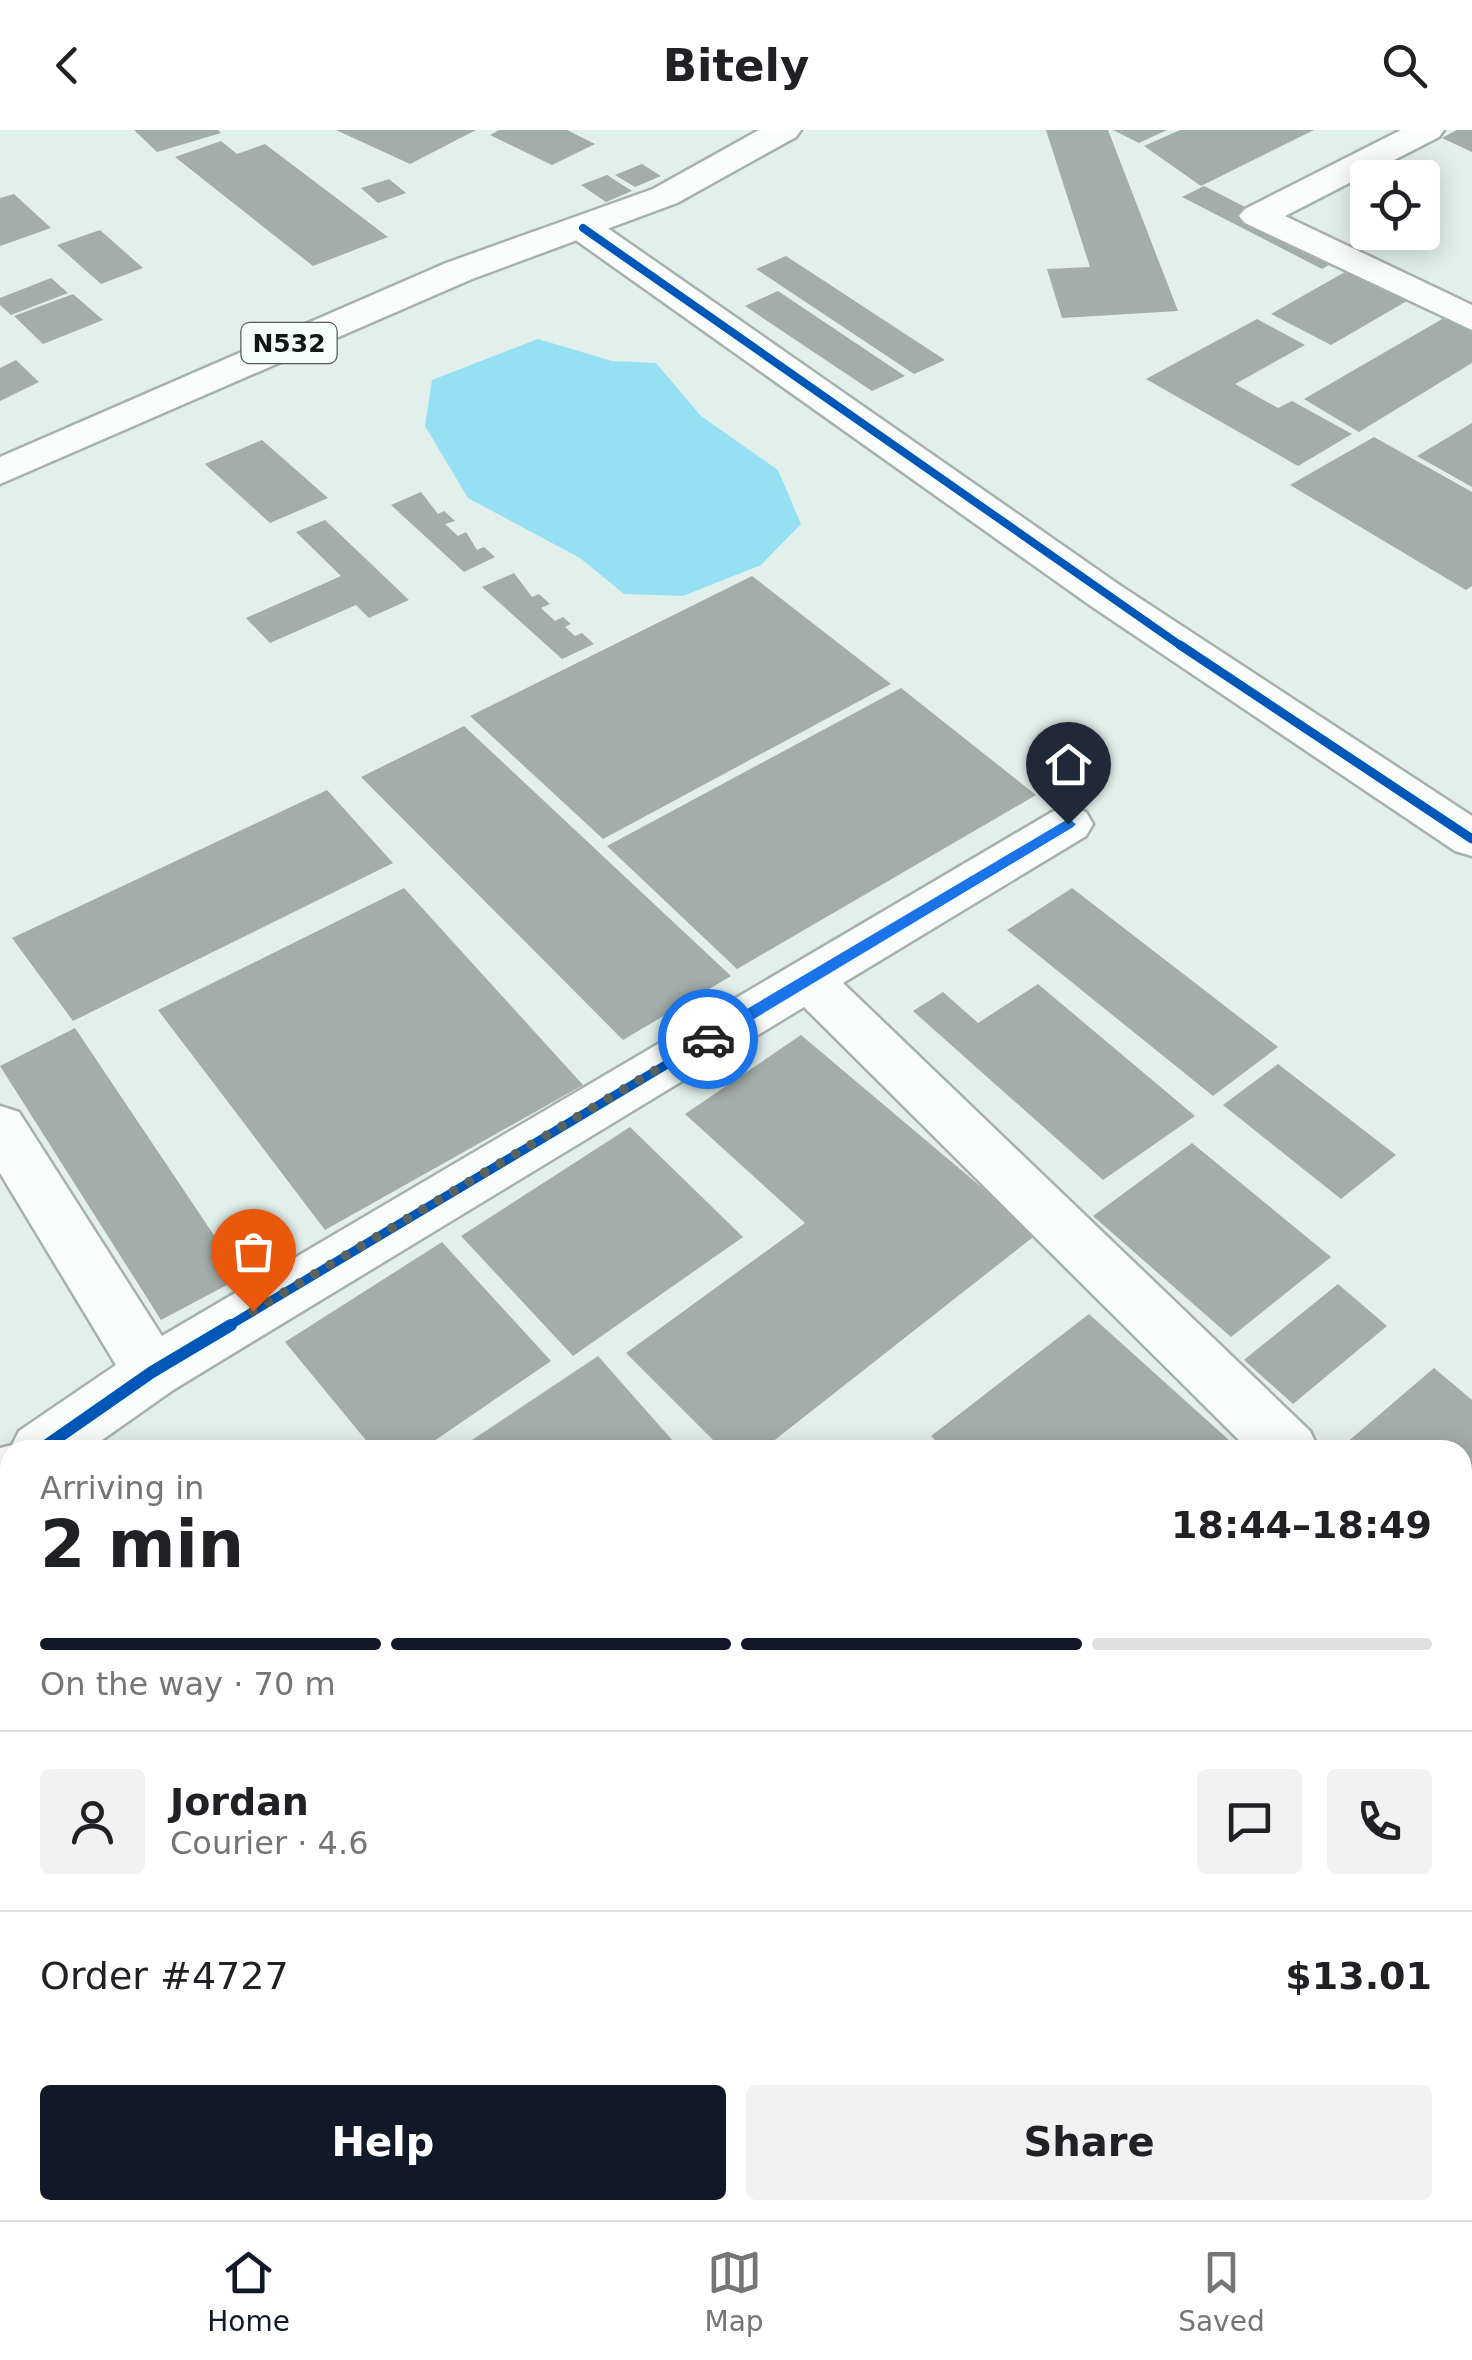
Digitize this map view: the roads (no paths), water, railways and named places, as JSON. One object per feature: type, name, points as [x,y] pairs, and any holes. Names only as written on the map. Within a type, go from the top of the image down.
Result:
[{"type":"main road","name":"N532","points":[[0,472],[459,271],[583,228],[704,178],[784,130]]},
{"type":"main road","points":[[1427,130],[1257,216],[1472,319]]},
{"type":"main road","points":[[583,228],[1106,596],[1472,839]]},
{"type":"main road","points":[[54,1440],[152,1372],[1068,824]]},
{"type":"main road","points":[[809,981],[1280,1440]]},
{"type":"main road","points":[[0,1127],[152,1372]]},
{"type":"water","points":[[538,339],[612,361],[656,363],[701,416],[778,470],[801,524],[761,565],[683,596],[624,594],[580,558],[468,498],[425,426],[432,380]]}]
